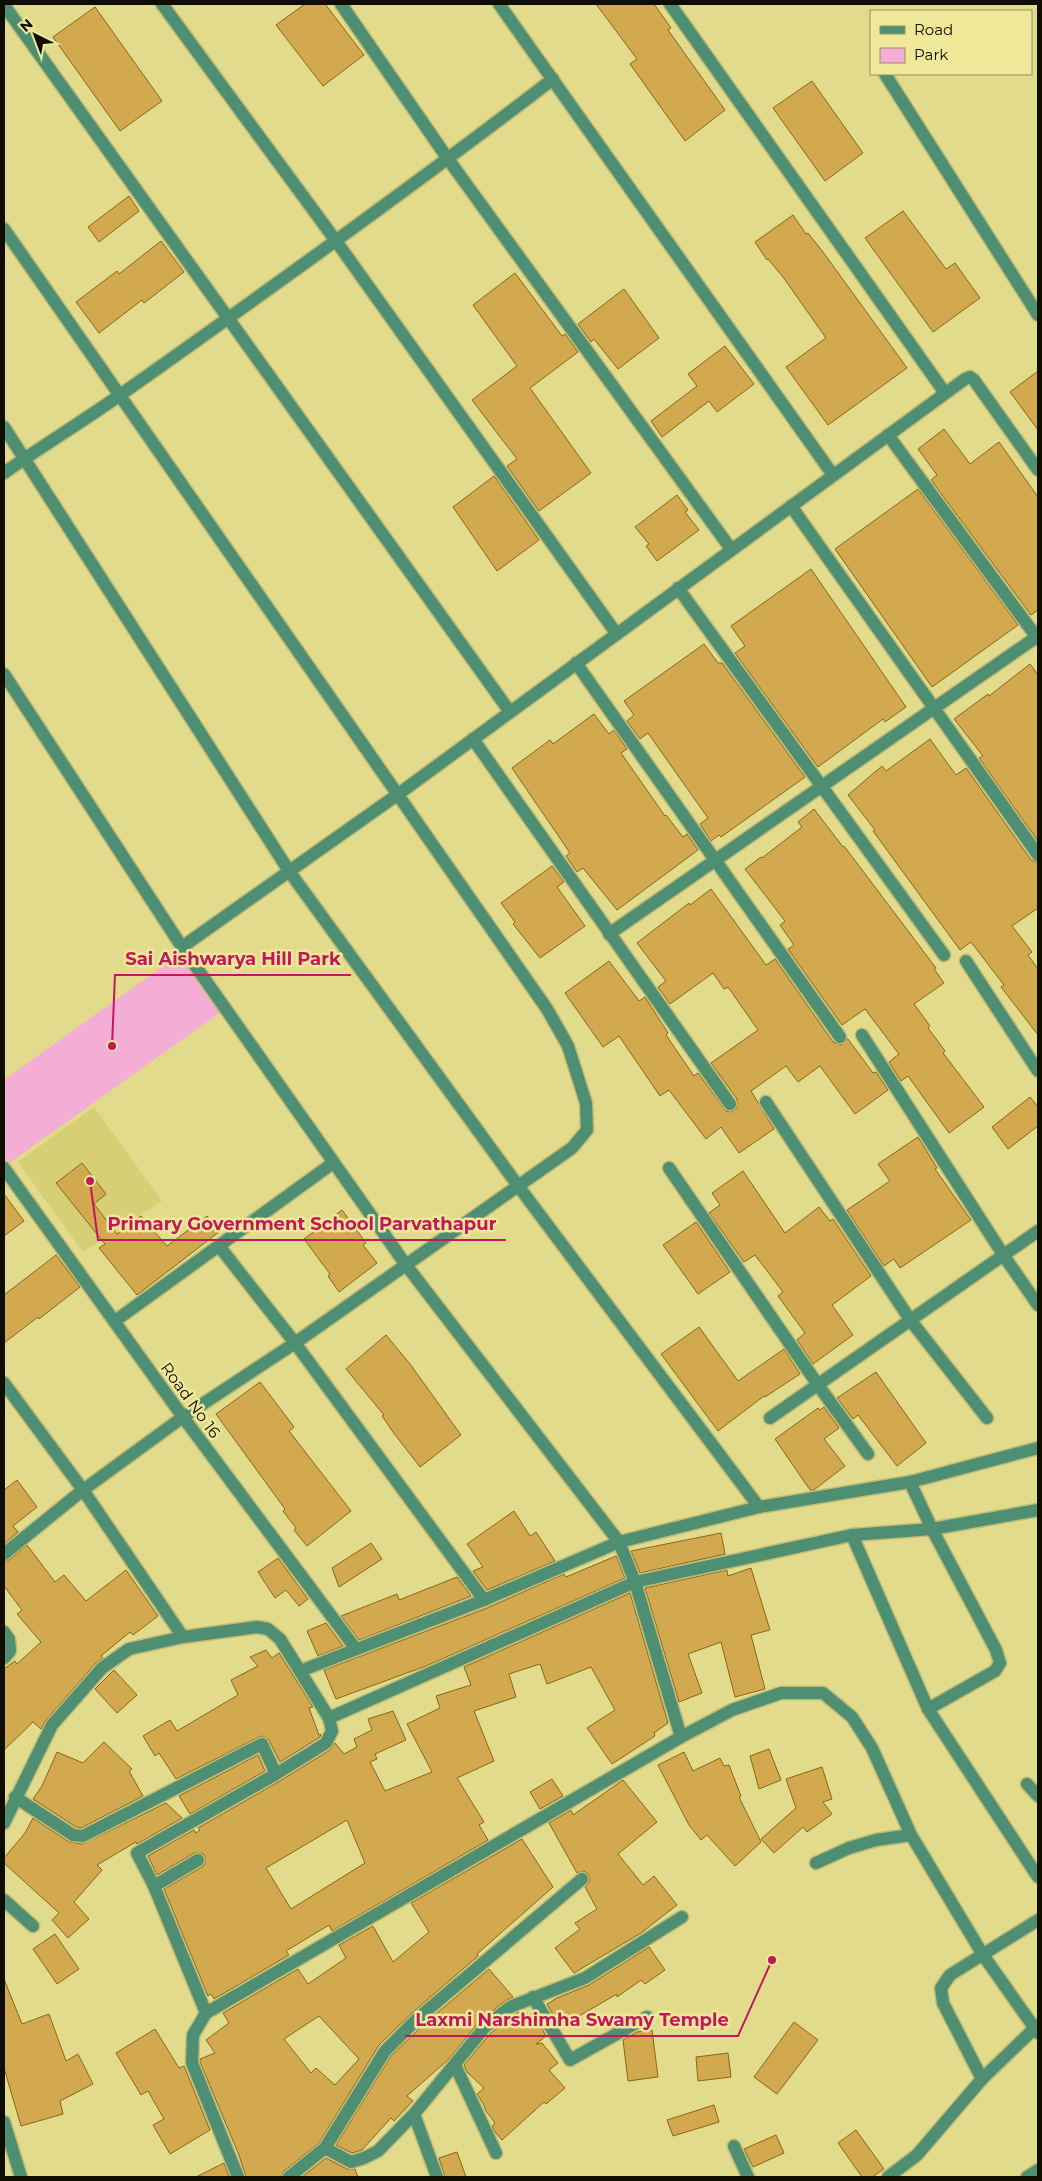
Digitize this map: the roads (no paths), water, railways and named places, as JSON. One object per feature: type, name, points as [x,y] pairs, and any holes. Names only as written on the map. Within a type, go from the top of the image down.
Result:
[{"type":"street","points":[[162,4],[336,241],[616,633]]},
{"type":"street","points":[[341,4],[448,159],[731,549]]},
{"type":"street","points":[[499,4],[833,475]]},
{"type":"street","points":[[670,4],[945,393]]},
{"type":"street","points":[[4,5],[510,712]]},
{"type":"street","points":[[886,75],[1038,315]]},
{"type":"street","points":[[4,472],[118,396],[336,241],[553,79]]},
{"type":"street","points":[[4,229],[118,396],[547,1009],[568,1046],[586,1103],[587,1130],[572,1148],[519,1187],[296,1343],[183,1417],[83,1490],[4,1554]]},
{"type":"street","points":[[182,946],[398,795],[616,633],[965,379],[970,377],[974,380],[1038,470]]},
{"type":"street","points":[[4,427],[289,871],[519,1187],[759,1508]]},
{"type":"street","points":[[610,934],[1038,637],[888,435]]},
{"type":"street","points":[[791,506],[1038,855]]},
{"type":"street","points":[[678,588],[944,955]]},
{"type":"street","points":[[576,663],[840,1036]]},
{"type":"street","points":[[4,674],[182,946],[333,1163],[406,1265],[619,1542],[635,1582],[681,1737]]},
{"type":"street","points":[[473,739],[730,1104]]},
{"type":"street","points":[[966,961],[1038,1071]]},
{"type":"street","points":[[862,1035],[1004,1256],[1038,1305]]},
{"type":"street","points":[[766,1102],[911,1321],[987,1418]]},
{"type":"street","points":[[115,1321],[333,1163]]},
{"type":"street","name":"Road No 16","points":[[4,1168],[183,1417],[356,1649]]},
{"type":"street","points":[[669,1168],[818,1385],[868,1454]]},
{"type":"street","points":[[770,1418],[1038,1231]]},
{"type":"street","points":[[219,1246],[296,1343],[484,1600]]},
{"type":"street","points":[[4,1383],[83,1490],[183,1637]]},
{"type":"street","points":[[300,1671],[484,1600],[619,1542],[759,1508],[910,1482],[1038,1448]]},
{"type":"street","points":[[910,1482],[932,1529],[996,1650],[1000,1663],[995,1672],[928,1709]]},
{"type":"street","points":[[329,1718],[635,1582],[852,1535],[932,1529],[1038,1510]]},
{"type":"street","points":[[852,1535],[928,1709],[1038,1877]]},
{"type":"street","points":[[4,1823],[15,1797],[52,1725],[102,1668],[129,1649],[183,1637],[257,1627],[268,1629],[280,1639],[329,1718],[332,1731],[326,1743],[276,1774],[137,1853],[154,1886],[206,2012]]},
{"type":"street","points":[[4,1632],[9,1639],[10,1651],[4,1658]]},
{"type":"street","points":[[238,2177],[192,2063],[193,2035],[206,2012],[681,1737],[732,1710],[781,1693],[823,1693],[852,1717],[872,1748],[912,1835],[983,1956],[1037,2028],[982,2079],[917,2154],[888,2177]]},
{"type":"street","points":[[15,1797],[73,1834],[83,1836],[262,1744],[276,1774]]},
{"type":"street","points":[[1027,1784],[1038,1796]]},
{"type":"street","points":[[816,1864],[849,1848],[876,1840],[912,1835]]},
{"type":"street","points":[[154,1886],[198,1860]]},
{"type":"street","points":[[288,2177],[325,2148],[386,2052],[418,2018],[582,1879]]},
{"type":"street","points":[[4,1900],[33,1926]]},
{"type":"street","points":[[325,2148],[351,2162],[378,2151],[414,2114],[485,2027],[510,2007],[584,1978],[682,1917]]},
{"type":"street","points":[[982,2079],[943,2003],[941,1988],[950,1975],[1038,1920]]},
{"type":"street","points":[[533,1997],[570,2060],[647,2017]]},
{"type":"street","points":[[455,2066],[496,2153]]},
{"type":"street","points":[[414,2114],[436,2177]]},
{"type":"street","points":[[4,2122],[21,2177]]},
{"type":"street","points":[[734,2146],[748,2177]]},
{"type":"street","points":[[1027,2177],[1038,2170]]},
{"type":"place","name":"Sai Aishwarya Hill Park","points":[[112,1046]]},
{"type":"place","name":"Primary Government School Parvathapur","points":[[90,1181]]},
{"type":"place","name":"Laxmi Narshimha Swamy Temple","points":[[772,1960]]}]
